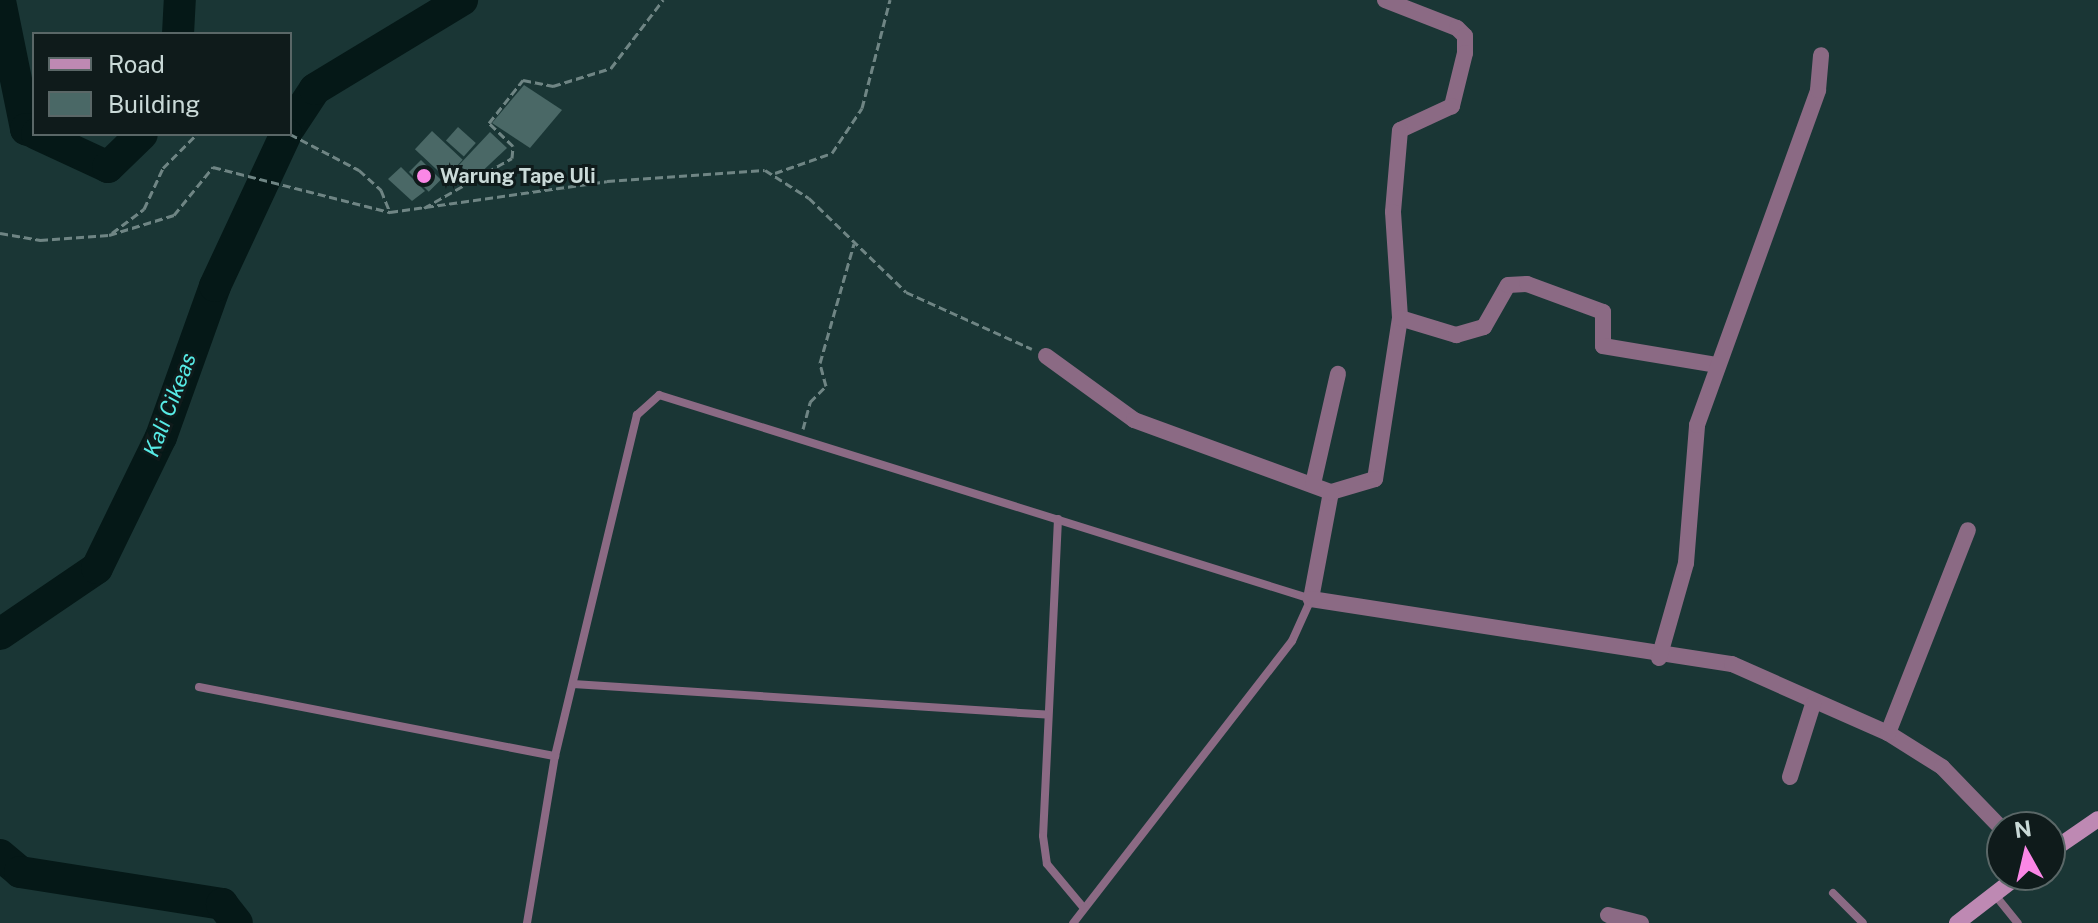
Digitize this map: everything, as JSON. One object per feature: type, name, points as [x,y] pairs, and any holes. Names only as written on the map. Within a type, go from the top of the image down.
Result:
[{"type":"main road","points":[[2066,843],[2095,826]]},
{"type":"main road","points":[[1957,923],[2000,891]]},
{"type":"street","points":[[1046,356],[1134,420],[1331,492],[1375,479],[1400,318],[1393,212],[1400,130],[1452,106],[1465,36],[1385,0]]},
{"type":"street","points":[[1659,658],[1686,563],[1697,425],[1818,90],[1821,55]]},
{"type":"street","points":[[1400,318],[1456,335],[1484,327],[1508,285],[1527,284],[1603,312],[1603,346],[1717,365]]},
{"type":"street","points":[[1313,484],[1338,374]]},
{"type":"street","points":[[1331,492],[1311,599],[1659,658],[1732,664],[1813,704],[1888,733],[1942,767],[1986,812]]},
{"type":"street","points":[[1888,733],[1968,530]]},
{"type":"street","points":[[1790,777],[1813,704]]},
{"type":"street","points":[[1608,915],[1641,923]]},
{"type":"lane","points":[[527,923],[555,756],[637,415],[659,395],[674,396],[1311,599],[1292,641],[1073,923]]},
{"type":"lane","points":[[1058,519],[1046,715],[1047,864],[1083,907]]},
{"type":"lane","points":[[573,684],[1046,715]]},
{"type":"lane","points":[[199,687],[555,756]]},
{"type":"lane","points":[[1833,893],[1863,923]]},
{"type":"lane","points":[[1995,895],[2018,923]]},
{"type":"path","points":[[424,208],[512,158],[513,146],[489,123],[523,80],[553,86],[611,68],[663,0]]},
{"type":"path","points":[[775,173],[832,153],[862,108],[890,0]]},
{"type":"path","points":[[292,135],[314,143],[359,170],[381,190],[390,212]]},
{"type":"path","points":[[109,235],[144,209],[163,168],[195,136]]},
{"type":"path","points":[[0,233],[40,240],[109,235],[174,215],[213,167],[390,212],[607,181],[752,168],[775,173],[906,292],[1046,356]]},
{"type":"path","points":[[801,436],[810,402],[826,386],[820,363],[854,244]]},
{"type":"building","points":[[524,85],[562,110],[530,148],[492,123]]},
{"type":"building","points":[[458,127],[476,143],[464,156],[446,140]]},
{"type":"building","points":[[432,131],[463,160],[446,178],[415,149]]},
{"type":"building","points":[[490,132],[507,148],[475,178],[459,165]]},
{"type":"building","name":"Warung Tape Uli","points":[[421,160],[441,180],[429,192],[409,172]]},
{"type":"building","points":[[401,167],[425,191],[412,201],[388,179]]},
{"type":"waterway","name":"Kali Cikeas","points":[[178,32],[180,0]]},
{"type":"waterway","name":"Kali Cikeas","points":[[292,124],[315,89],[462,0]]},
{"type":"waterway","name":"Kali Cikeas","points":[[0,1],[26,129],[32,131]]},
{"type":"waterway","name":"Kali Cikeas","points":[[41,136],[108,167],[140,136]]},
{"type":"waterway","name":"Kali Cikeas","points":[[0,634],[97,568],[161,437],[215,286],[285,136]]},
{"type":"waterway","name":"Kali Cikeas","points":[[0,855],[20,872],[222,904],[237,923]]},
{"type":"place","name":"Warung Tape Uli","points":[[424,176]]}]
